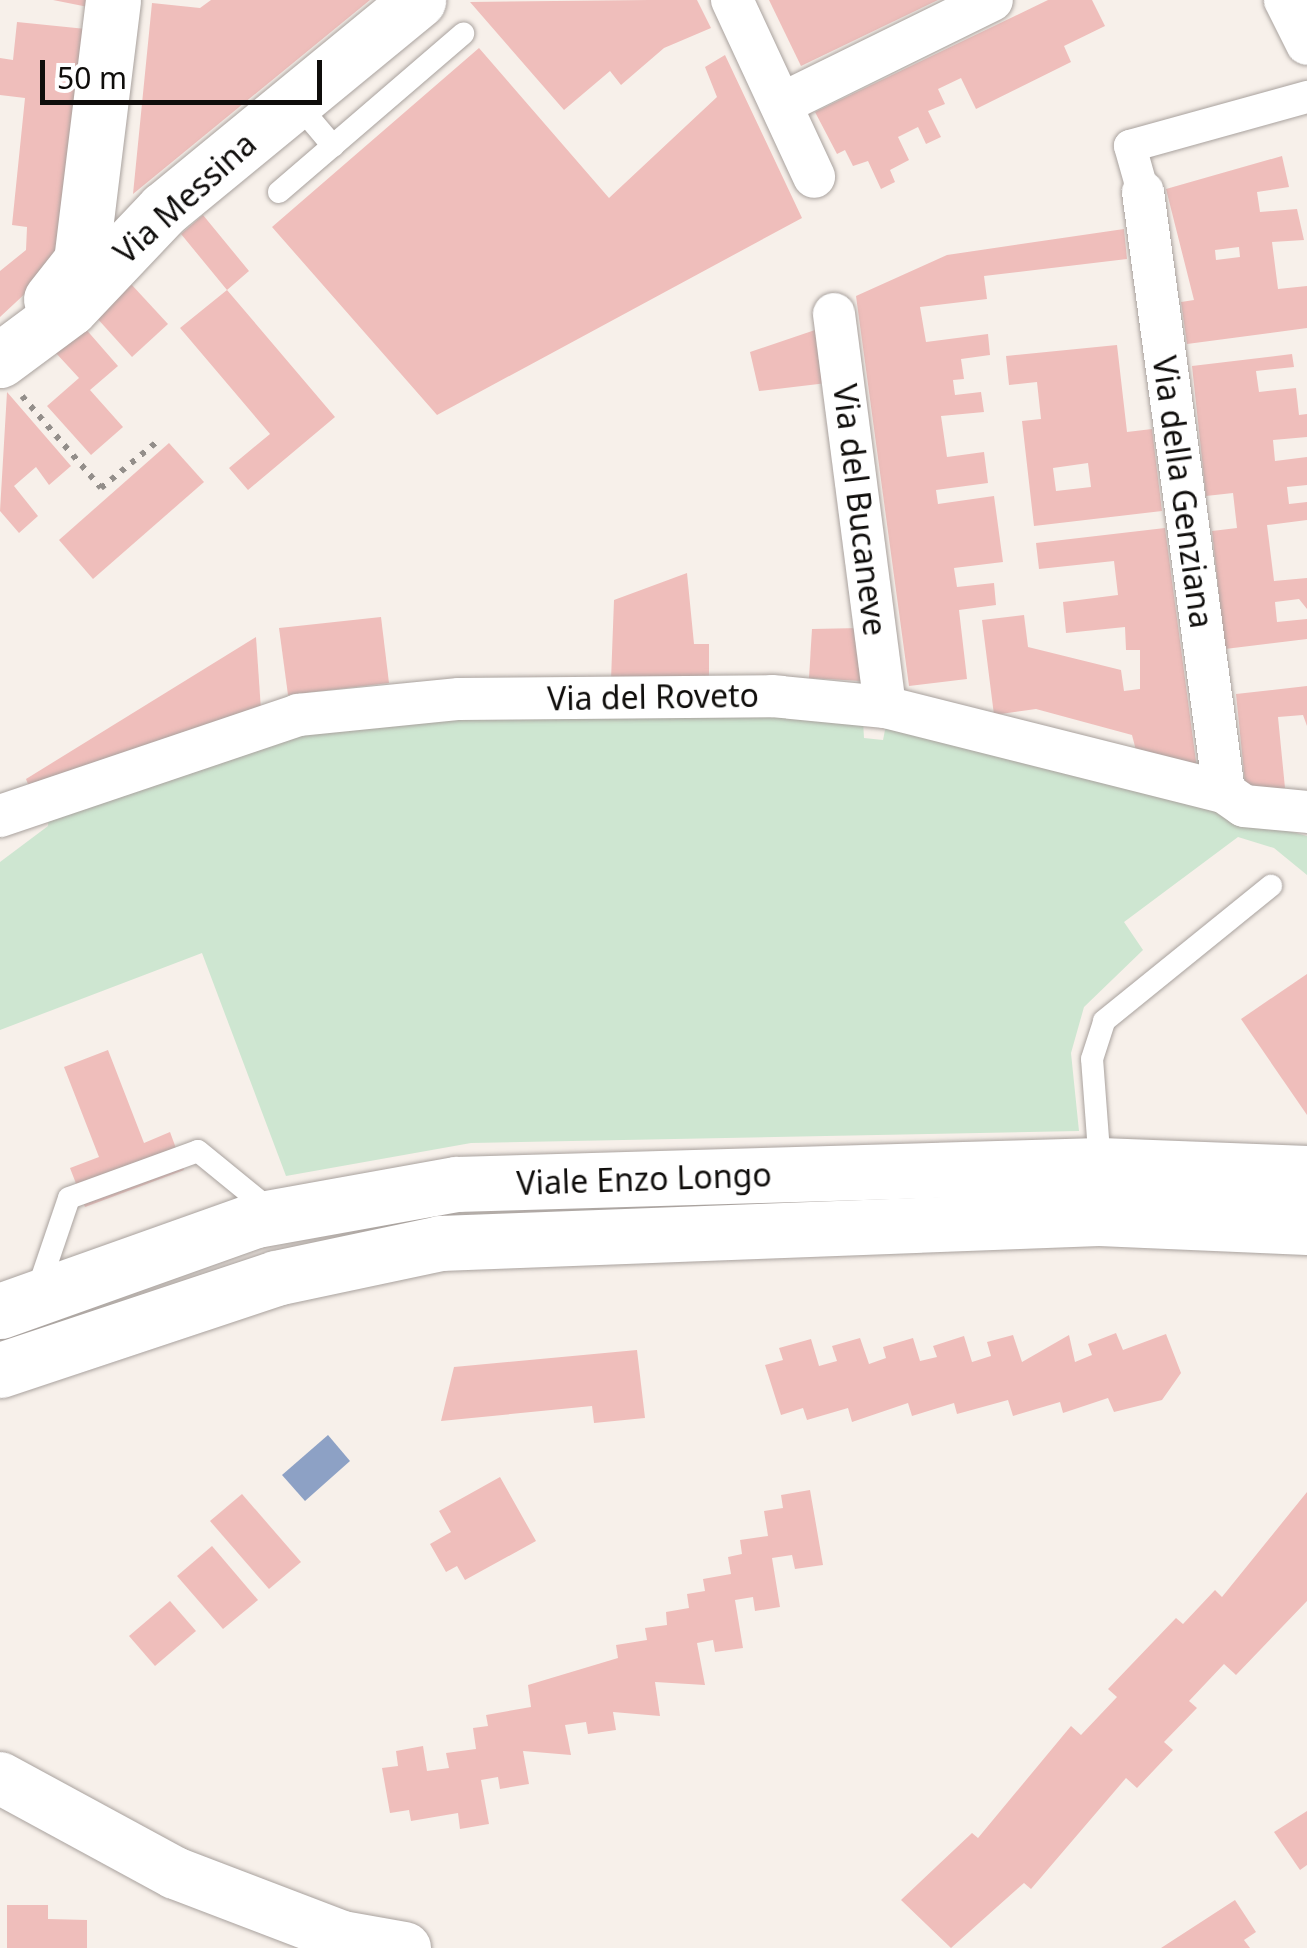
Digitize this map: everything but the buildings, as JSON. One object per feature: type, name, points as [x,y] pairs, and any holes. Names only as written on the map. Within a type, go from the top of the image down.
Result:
[{"type":"main road","points":[[8,362],[75,274],[98,179],[114,0]]},
{"type":"main road","name":"Via Messina","points":[[8,362],[70,308],[164,209],[418,0]]},
{"type":"main road","points":[[98,179],[119,222],[164,209]]},
{"type":"main road","name":"Viale Enzo Longo","points":[[17,1305],[276,1215],[456,1184],[1100,1164],[1307,1173]]},
{"type":"main road","name":"Viale Enzo Longo","points":[[0,1370],[276,1278],[440,1243],[1099,1218],[1307,1227]]},
{"type":"street","points":[[732,0],[814,178]]},
{"type":"street","points":[[781,104],[992,0]]},
{"type":"street","points":[[1284,0],[1307,44]]},
{"type":"street","points":[[1143,192],[1130,146],[1307,97]]},
{"type":"street","name":"Via della Genziana","points":[[1143,192],[1224,792]]},
{"type":"street","name":"Via del Bucaneve","points":[[834,314],[885,707]]},
{"type":"street","name":"Via del Roveto","points":[[0,816],[298,715],[460,699],[772,696],[885,707],[1224,792],[1244,806],[1307,812]]},
{"type":"street","points":[[0,1778],[175,1873],[343,1937],[405,1948]]},
{"type":"lane","points":[[279,192],[463,34]]},
{"type":"lane","points":[[295,101],[333,146]]},
{"type":"lane","points":[[1100,1164],[1092,1058],[1104,1020],[1271,886]]},
{"type":"lane","points":[[17,1305],[69,1198],[198,1151],[276,1215]]},
{"type":"path","points":[[8,362],[100,488],[159,440]]},
{"type":"green space","points":[[808,712],[863,720],[864,738],[883,740],[886,725],[1307,836],[1307,875],[1274,848],[1238,837],[1124,922],[1143,950],[1084,1007],[1071,1053],[1079,1131],[471,1143],[286,1176],[202,953],[0,1030],[0,862],[48,826],[49,815],[323,729],[459,716]]},
{"type":"water","points":[[328,1435],[350,1461],[305,1501],[282,1475]]}]
